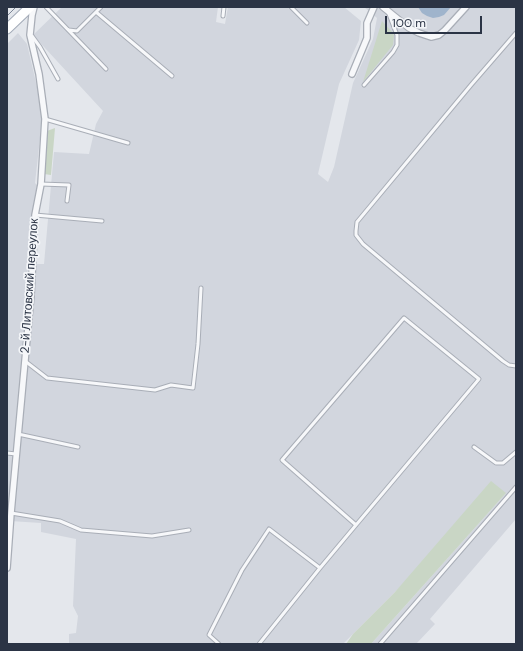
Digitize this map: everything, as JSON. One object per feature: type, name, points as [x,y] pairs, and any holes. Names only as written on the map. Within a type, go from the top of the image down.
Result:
[{"type":"main road","points":[[7,29],[30,7]]},
{"type":"street","name":"2-й Литовский переулок","points":[[7,568],[31,295],[35,215],[41,184],[45,119],[39,74],[30,35],[34,7]]},
{"type":"street","points":[[352,74],[367,38],[367,23],[374,7]]},
{"type":"street","points":[[385,9],[409,28],[430,37],[439,35],[466,7]]},
{"type":"lane","points":[[46,7],[106,69]]},
{"type":"lane","points":[[68,30],[77,30],[101,7]]},
{"type":"lane","points":[[223,16],[224,7]]},
{"type":"lane","points":[[291,7],[307,23]]},
{"type":"lane","points":[[364,85],[393,52],[397,45],[398,38],[396,31],[385,9]]},
{"type":"lane","points":[[96,12],[172,76]]},
{"type":"lane","points":[[516,33],[357,222],[356,231],[356,236],[363,244],[509,366],[516,366]]},
{"type":"lane","points":[[30,35],[40,47],[58,80]]},
{"type":"lane","points":[[45,119],[128,143]]},
{"type":"lane","points":[[41,184],[69,185],[67,201]]},
{"type":"lane","points":[[35,215],[102,221]]},
{"type":"lane","points":[[25,361],[47,378],[154,390],[171,386],[193,388],[198,344],[201,288]]},
{"type":"lane","points":[[259,644],[320,568],[479,379],[404,318],[282,460],[356,525]]},
{"type":"lane","points":[[18,434],[78,447]]},
{"type":"lane","points":[[474,447],[496,463],[503,463],[516,452]]},
{"type":"lane","points":[[7,453],[16,454]]},
{"type":"lane","points":[[380,644],[516,487]]},
{"type":"lane","points":[[11,514],[60,521],[81,530],[152,536],[189,530]]},
{"type":"lane","points":[[219,644],[209,635],[242,570],[269,529],[320,568]]},
{"type":"shaded area","points":[[62,7],[218,7],[216,22],[225,24],[228,7],[344,7],[361,21],[359,40],[339,84],[318,174],[328,182],[334,167],[353,83],[373,39],[377,18],[364,7],[516,7],[516,519],[430,619],[435,624],[416,644],[371,644],[506,493],[395,592],[343,644],[69,644],[69,634],[76,633],[78,616],[73,606],[76,539],[41,532],[41,523],[10,521],[7,568],[7,44],[18,33],[27,44],[41,104],[42,120],[35,183],[41,189],[34,264],[44,264],[54,152],[89,154],[96,124],[103,111],[33,35]]},
{"type":"green space","points":[[382,21],[393,33],[393,45],[363,82]]},
{"type":"green space","points":[[55,128],[51,175],[44,174],[47,131]]},
{"type":"green space","points":[[491,481],[506,493],[371,644],[346,644],[353,634],[395,592]]},
{"type":"water","points":[[418,7],[451,7],[444,15],[433,18],[422,13]]},
{"type":"tram line","points":[[7,16],[16,7]]}]
